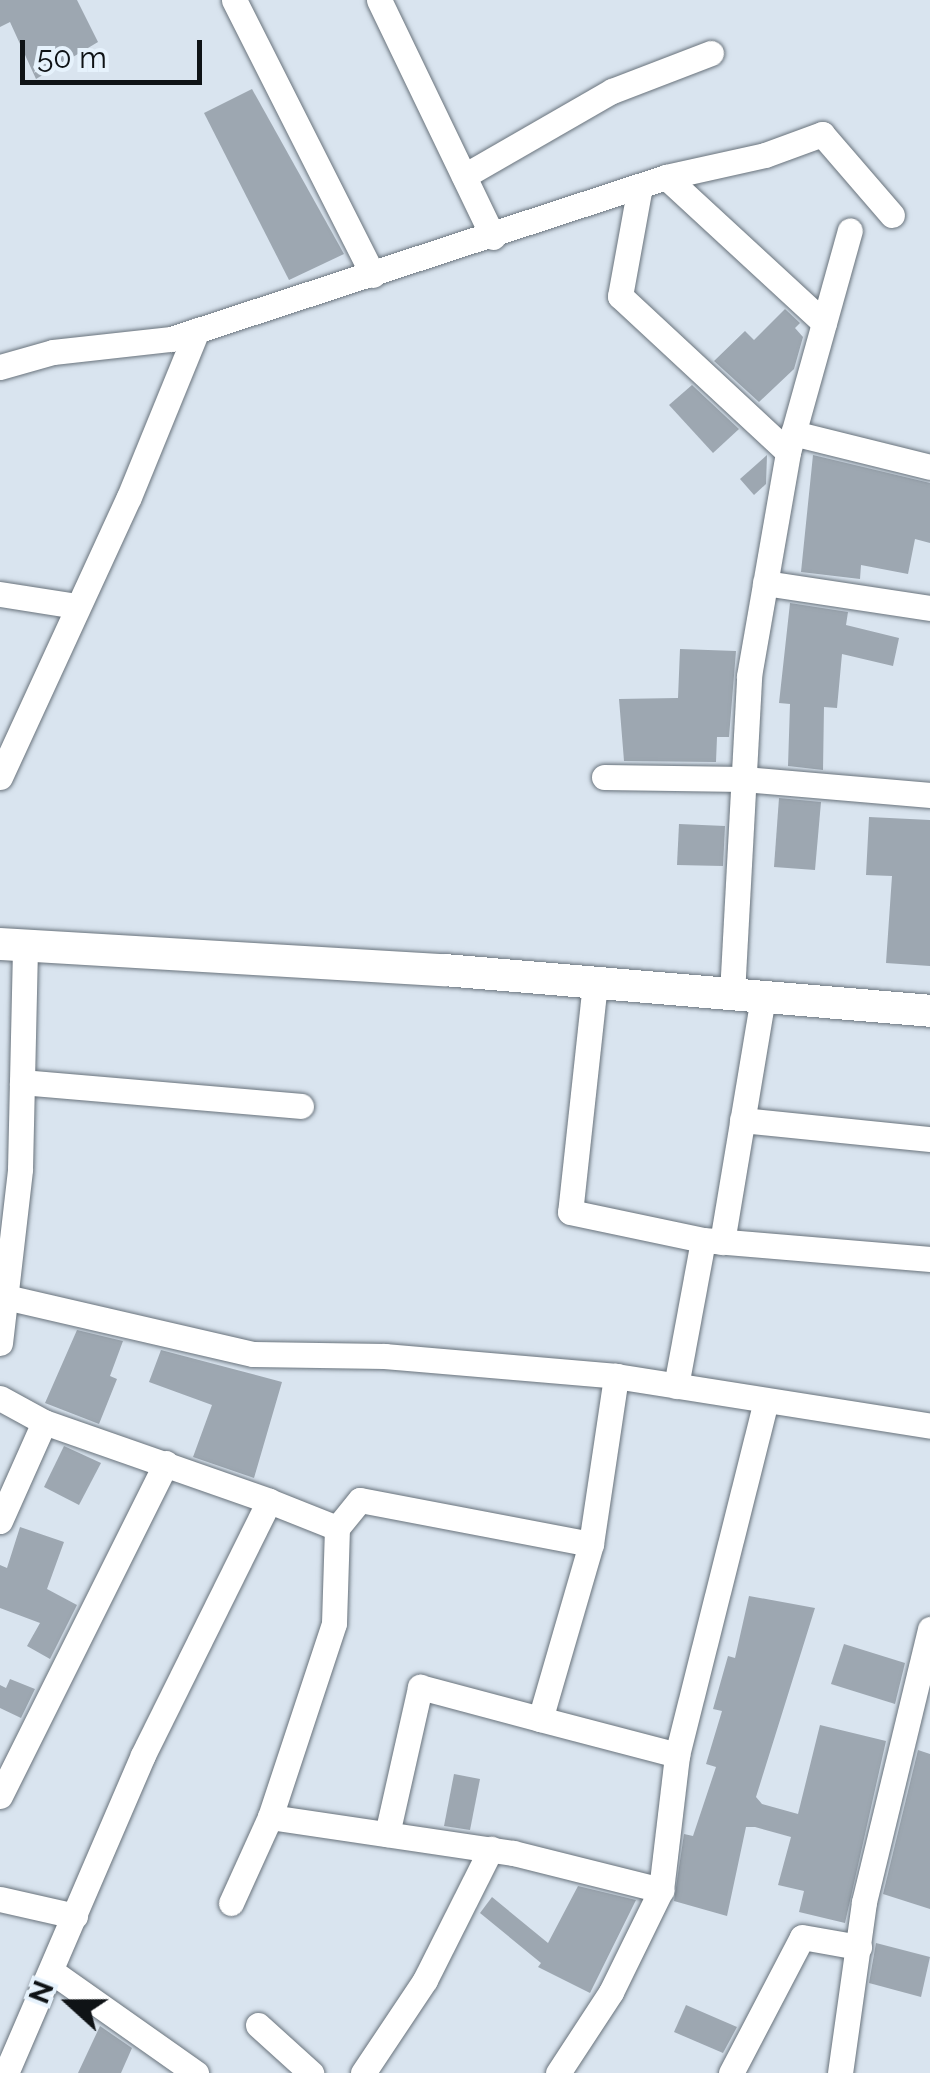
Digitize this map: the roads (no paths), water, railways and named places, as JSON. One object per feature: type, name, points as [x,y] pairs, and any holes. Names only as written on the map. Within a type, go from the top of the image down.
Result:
[{"type":"main road","points":[[13,946],[595,983],[930,1011]]},
{"type":"street","points":[[234,0],[373,275]]},
{"type":"street","points":[[378,0],[493,237]]},
{"type":"street","points":[[464,176],[612,91],[711,53]]},
{"type":"street","points":[[0,367],[52,352],[197,330],[493,237],[666,177],[765,155],[822,134],[892,215]]},
{"type":"street","points":[[666,177],[824,324]]},
{"type":"street","points":[[640,186],[620,296],[791,442],[930,467]]},
{"type":"street","points":[[676,1386],[742,1120],[747,996],[744,779],[750,676],[791,442],[850,230]]},
{"type":"street","points":[[0,777],[8,731],[77,606],[197,330]]},
{"type":"street","points":[[765,583],[930,608]]},
{"type":"street","points":[[0,594],[77,606]]},
{"type":"street","points":[[604,777],[744,779],[930,795]]},
{"type":"street","points":[[0,1343],[10,1298],[22,1082],[13,946]]},
{"type":"street","points":[[595,983],[570,1212],[712,1241],[930,1260]]},
{"type":"street","points":[[22,1082],[301,1106]]},
{"type":"street","points":[[742,1120],[930,1139]]},
{"type":"street","points":[[10,1298],[253,1354],[385,1356],[616,1376],[930,1426]]},
{"type":"street","points":[[540,1719],[591,1544],[616,1376]]},
{"type":"street","points":[[0,1398],[44,1422],[337,1528]]},
{"type":"street","points":[[558,2073],[610,1992],[660,1890],[676,1755],[766,1401]]},
{"type":"street","points":[[0,1521],[44,1422]]},
{"type":"street","points":[[0,1796],[166,1463]]},
{"type":"street","points":[[231,1902],[270,1817],[334,1623],[337,1528],[360,1500],[591,1544]]},
{"type":"street","points":[[6,2073],[54,1972],[143,1755],[269,1501]]},
{"type":"street","points":[[840,2073],[859,1947],[898,1749],[930,1629]]},
{"type":"street","points":[[386,1834],[420,1688],[676,1755]]},
{"type":"street","points":[[270,1817],[491,1849],[660,1890]]},
{"type":"street","points":[[363,2073],[425,1980],[491,1849]]},
{"type":"street","points":[[0,1899],[75,1916]]},
{"type":"street","points":[[731,2073],[802,1937],[859,1947]]},
{"type":"street","points":[[54,1972],[196,2073]]},
{"type":"street","points":[[258,2025],[312,2073]]}]
